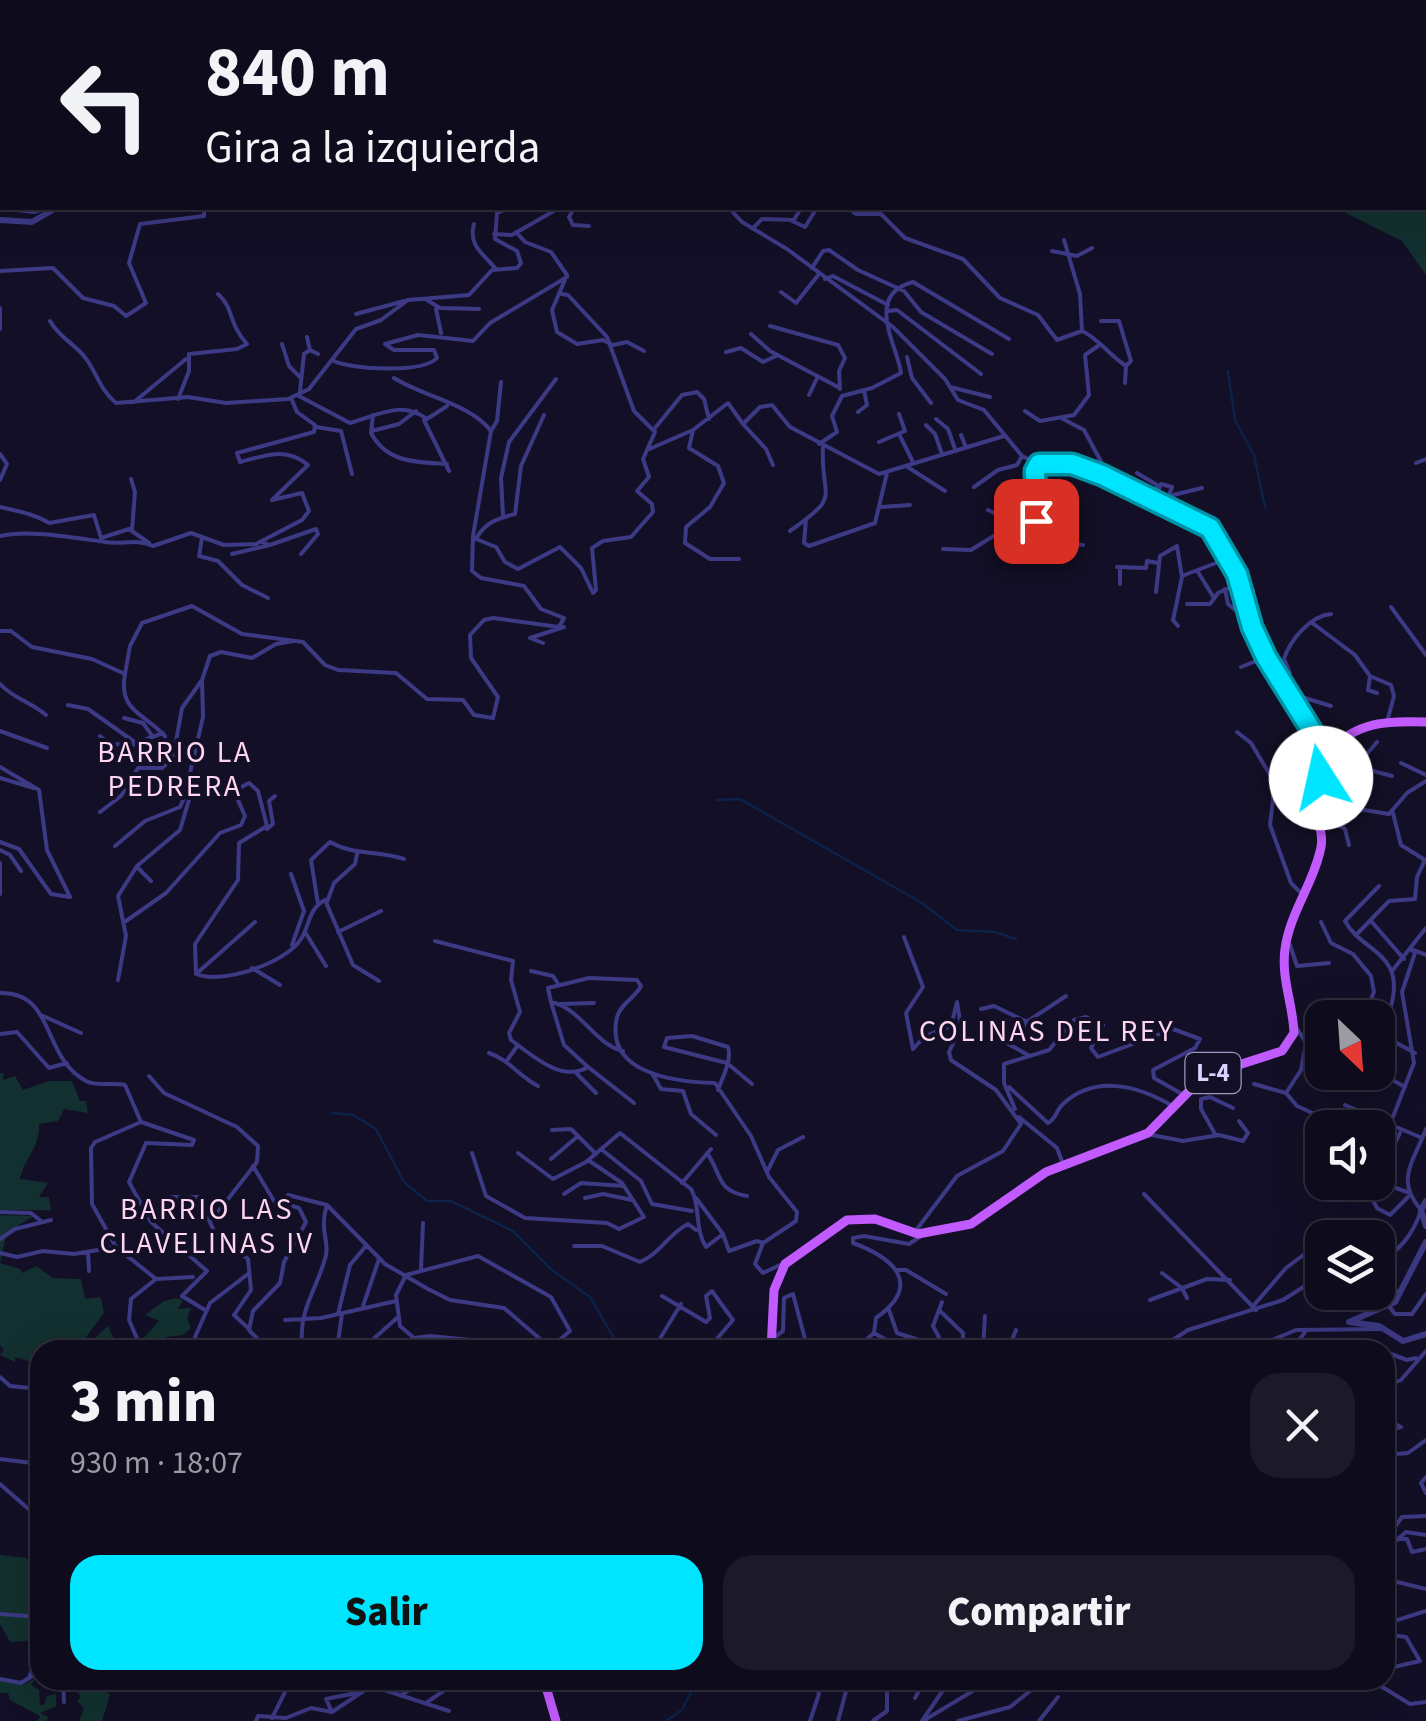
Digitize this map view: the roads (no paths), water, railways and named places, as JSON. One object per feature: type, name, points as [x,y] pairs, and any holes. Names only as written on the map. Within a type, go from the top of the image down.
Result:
[{"type":"main road","points":[[1294,1025],[1283,976],[1288,936],[1321,847],[1310,788],[1315,773],[1327,755],[1358,728],[1387,722],[1426,722]]},
{"type":"main road","name":"L-4","points":[[919,1234],[971,1224],[1063,1164],[1148,1133],[1204,1076],[1282,1051],[1292,1039],[1294,1025]]},
{"type":"main road","points":[[771,1337],[774,1290],[784,1264],[848,1220],[862,1216],[919,1234]]},
{"type":"main road","points":[[547,1690],[556,1721]]},
{"type":"street","points":[[0,220],[32,222],[53,210]]},
{"type":"street","points":[[0,271],[54,268],[83,298],[114,306],[126,316],[146,300],[129,263],[136,228],[142,222],[204,216],[204,210]]},
{"type":"street","points":[[493,210],[497,213]]},
{"type":"street","points":[[497,213],[504,210]]},
{"type":"street","points":[[494,234],[516,232],[556,210]]},
{"type":"street","points":[[573,210],[570,217],[573,225],[589,226]]},
{"type":"street","points":[[731,210],[887,323],[958,400],[988,413],[1022,456],[1039,464],[1072,464],[1166,503],[1210,528],[1240,583],[1266,657],[1327,755]]},
{"type":"street","points":[[752,228],[762,219],[799,217],[801,210]]},
{"type":"street","points":[[851,210],[856,214],[881,214],[905,238],[963,260],[1000,298],[1038,315],[1057,340],[1082,331],[1126,366]]},
{"type":"street","points":[[790,220],[805,227],[815,211]]},
{"type":"street","points":[[356,314],[408,300],[475,293],[496,270],[517,268],[521,263],[517,252],[498,244],[494,234],[497,213]]},
{"type":"street","points":[[474,224],[471,236],[476,248],[496,270]]},
{"type":"street","points":[[516,232],[525,242],[551,252],[567,277],[552,310],[557,332],[577,344],[609,341],[644,351]]},
{"type":"street","points":[[1064,240],[1080,294],[1082,331]]},
{"type":"street","points":[[1052,251],[1077,256],[1092,248]]},
{"type":"street","points":[[812,268],[822,251],[829,250],[858,270],[900,288],[921,312],[992,354]]},
{"type":"street","points":[[781,292],[796,303],[819,274]]},
{"type":"street","points":[[826,279],[833,276],[897,310],[982,374]]},
{"type":"street","points":[[333,360],[413,370],[436,361],[437,352],[394,350],[385,344],[440,334],[473,341],[490,323],[567,277]]},
{"type":"street","points":[[751,334],[842,392],[864,390],[901,373],[885,332],[888,308],[900,288],[913,282],[1009,339]]},
{"type":"street","points":[[134,402],[192,353],[237,349],[248,344],[233,330],[229,306],[218,294]]},
{"type":"street","points":[[475,540],[496,547],[505,562],[518,569],[560,548],[581,568],[588,588],[595,592],[592,548],[603,541],[632,537],[653,512],[652,504],[637,491],[650,477],[643,459],[655,436],[653,429],[634,410],[609,341],[568,295],[562,294]]},
{"type":"street","points":[[426,299],[438,312],[440,334]]},
{"type":"street","points":[[296,396],[333,360],[352,332],[381,320],[408,300]]},
{"type":"street","points":[[432,306],[479,309]]},
{"type":"street","points":[[0,308],[0,329]]},
{"type":"street","points":[[1101,321],[1120,322],[1124,326],[1131,356],[1125,383]]},
{"type":"street","points":[[50,322],[55,332],[89,363],[104,393],[116,403],[178,398],[226,403],[296,396],[350,423],[394,410],[416,411],[450,471]]},
{"type":"street","points":[[770,326],[838,345],[844,358],[839,371],[842,392],[832,416],[836,434],[821,446]]},
{"type":"street","points":[[308,337],[310,350]]},
{"type":"street","points":[[282,344],[289,366],[300,377]]},
{"type":"street","points":[[1025,412],[1040,420],[1074,416],[1089,395],[1084,360],[1098,346]]},
{"type":"street","points":[[726,352],[741,348],[763,362],[778,354]]},
{"type":"street","points":[[318,354],[304,352],[296,396],[298,412],[316,427],[342,431],[352,474]]},
{"type":"street","points":[[907,357],[912,378],[930,403]]},
{"type":"street","points":[[178,398],[189,372],[186,358]]},
{"type":"street","points":[[809,395],[818,376]]},
{"type":"street","points":[[394,378],[447,406],[469,410],[491,431]]},
{"type":"street","points":[[503,516],[502,478],[509,442],[556,379]]},
{"type":"street","points":[[502,382],[470,566],[476,575],[524,586],[541,610],[556,613],[565,622]]},
{"type":"street","points":[[950,388],[990,397]]},
{"type":"street","points":[[858,412],[867,405],[864,390]]},
{"type":"street","points":[[653,429],[682,394],[697,392],[704,399],[709,419]]},
{"type":"street","points":[[648,450],[693,430],[728,403],[766,449],[772,465]]},
{"type":"street","points":[[422,416],[432,418],[447,406]]},
{"type":"street","points":[[743,424],[760,407],[772,406],[790,427],[874,473],[886,473],[964,445],[1004,436]]},
{"type":"street","points":[[372,431],[399,424],[416,411]]},
{"type":"street","points":[[879,442],[900,436],[906,429],[899,414]]},
{"type":"street","points":[[372,415],[372,431],[385,451],[404,461],[446,464]]},
{"type":"street","points":[[475,540],[482,528],[503,516],[516,514],[521,466],[544,416]]},
{"type":"street","points":[[1063,418],[1084,430],[1112,480]]},
{"type":"street","points":[[936,419],[948,428],[955,449]]},
{"type":"street","points":[[926,426],[935,434],[942,454]]},
{"type":"street","points":[[0,536],[22,533],[110,543],[141,540],[152,546],[191,533],[242,546],[262,542],[302,520],[309,511],[302,493],[272,500],[308,465],[297,458],[270,452],[240,462],[237,453],[312,433],[316,427]]},
{"type":"street","points":[[693,430],[689,448],[718,466],[724,483],[710,507],[686,527],[686,543],[710,560],[739,559]]},
{"type":"street","points":[[961,435],[964,445]]},
{"type":"street","points":[[900,436],[913,462]]},
{"type":"street","points":[[790,530],[823,507],[829,487],[821,446]]},
{"type":"street","points":[[0,454],[7,464],[0,480]]},
{"type":"street","points":[[974,487],[998,470],[1018,466],[1022,456]]},
{"type":"street","points":[[1416,463],[1426,459]]},
{"type":"street","points":[[1036,521],[1034,486],[1039,464]]},
{"type":"street","points":[[906,466],[945,492]]},
{"type":"street","points":[[806,520],[804,543],[813,546],[871,526],[881,507],[886,473]]},
{"type":"street","points":[[1137,473],[1159,489]]},
{"type":"street","points":[[1038,476],[1058,486],[1060,493]]},
{"type":"street","points":[[131,479],[135,492],[132,530]]},
{"type":"street","points":[[1155,500],[1161,484],[1172,487],[1166,503]]},
{"type":"street","points":[[1169,496],[1202,488]]},
{"type":"street","points":[[881,507],[910,505]]},
{"type":"street","points":[[0,506],[17,514],[37,514],[49,523],[94,515],[97,534],[107,539],[132,530]]},
{"type":"street","points":[[988,510],[1012,524]]},
{"type":"street","points":[[1038,513],[1051,521],[1067,516]]},
{"type":"street","points":[[944,549],[970,550],[1012,524],[1036,521]]},
{"type":"street","points":[[1036,521],[1054,542],[1083,545]]},
{"type":"street","points":[[132,530],[152,546]]},
{"type":"street","points":[[232,554],[317,530],[302,554]]},
{"type":"street","points":[[202,538],[200,556],[218,561],[242,585],[268,598]]},
{"type":"street","points":[[262,542],[270,545]]},
{"type":"street","points":[[1156,592],[1158,563],[1164,551],[1177,546],[1182,576],[1174,612],[1178,626]]},
{"type":"street","points":[[1182,576],[1229,558]]},
{"type":"street","points":[[1120,584],[1118,567],[1158,563]]},
{"type":"street","points":[[1197,571],[1214,598]]},
{"type":"street","points":[[1187,604],[1206,605],[1225,589],[1240,583]]},
{"type":"street","points":[[1225,589],[1228,604],[1244,618],[1250,616]]},
{"type":"street","points":[[1243,594],[1253,590]]},
{"type":"street","points":[[163,733],[124,700],[130,646],[142,623],[187,606],[218,618],[242,634],[298,640],[325,665],[396,673],[427,699],[463,700],[474,715],[493,718],[498,698],[468,648],[476,626],[484,620],[508,618],[559,627],[565,622]]},
{"type":"street","points":[[1391,606],[1426,654]]},
{"type":"street","points":[[1282,681],[1290,673],[1284,659],[1288,650],[1312,622],[1331,614]]},
{"type":"street","points":[[543,643],[530,638],[558,632],[565,622]]},
{"type":"street","points":[[1312,622],[1355,654],[1370,676],[1391,685],[1394,696],[1387,722]]},
{"type":"street","points":[[0,631],[11,631],[32,647],[92,659],[125,674]]},
{"type":"street","points":[[100,812],[121,796],[138,776],[138,768],[162,768],[172,758],[182,708],[202,680],[214,652],[252,658],[276,644],[298,640]]},
{"type":"street","points":[[1241,667],[1266,657]]},
{"type":"street","points":[[1370,676],[1368,690],[1377,693]]},
{"type":"street","points":[[118,980],[126,921],[118,896],[137,866],[180,830],[203,717],[202,680]]},
{"type":"street","points":[[0,684],[12,697],[36,706],[46,716]]},
{"type":"street","points":[[1292,694],[1331,706]]},
{"type":"street","points":[[68,706],[88,709],[128,740],[145,742]]},
{"type":"street","points":[[124,718],[142,723],[153,738]]},
{"type":"street","points":[[1358,728],[1342,756],[1371,790],[1360,795],[1356,805],[1360,810],[1393,813]]},
{"type":"street","points":[[0,731],[47,748]]},
{"type":"street","points":[[1237,732],[1251,743],[1275,783],[1270,825],[1291,883],[1302,894]]},
{"type":"street","points":[[100,736],[119,747],[140,747],[163,733]]},
{"type":"street","points":[[162,768],[163,733]]},
{"type":"street","points":[[1368,768],[1366,755],[1377,742]]},
{"type":"street","points":[[1357,934],[1389,900],[1413,902],[1424,864],[1423,856],[1401,846],[1393,813],[1407,793],[1426,778],[1401,764]]},
{"type":"street","points":[[0,767],[39,790]]},
{"type":"street","points":[[1355,769],[1368,768],[1392,776]]},
{"type":"street","points":[[1345,784],[1355,769]]},
{"type":"street","points":[[1315,773],[1345,784],[1360,795]]},
{"type":"street","points":[[0,778],[39,790]]},
{"type":"street","points":[[115,846],[145,821],[180,808],[190,782]]},
{"type":"street","points":[[126,921],[166,892],[220,833],[241,826],[245,816],[234,791],[238,785],[249,783],[256,787],[267,818],[266,828]]},
{"type":"street","points":[[0,842],[22,853],[51,894],[70,897],[47,850],[39,790]]},
{"type":"street","points":[[196,974],[195,944],[238,880],[239,842],[273,824],[269,802],[275,796]]},
{"type":"street","points":[[1315,812],[1339,823],[1349,845]]},
{"type":"street","points":[[196,974],[228,978],[292,947],[318,904],[311,860],[330,842],[358,854],[382,852],[404,859]]},
{"type":"street","points":[[0,850],[10,855],[21,871]]},
{"type":"street","points":[[358,854],[355,864],[334,883],[327,902],[352,965],[380,982]]},
{"type":"street","points":[[0,862],[0,894]]},
{"type":"street","points":[[137,866],[151,881]]},
{"type":"street","points":[[291,874],[304,912],[298,938]]},
{"type":"street","points":[[1380,886],[1345,919],[1357,934],[1382,952],[1390,971],[1391,1000]]},
{"type":"street","points":[[318,904],[327,902]]},
{"type":"street","points":[[338,932],[381,911]]},
{"type":"street","points":[[1371,921],[1404,958]]},
{"type":"street","points":[[196,974],[256,922]]},
{"type":"street","points":[[1321,922],[1331,943],[1353,954],[1371,976],[1371,1000]]},
{"type":"street","points":[[1390,971],[1426,928]]},
{"type":"street","points":[[304,930],[326,966]]},
{"type":"street","points":[[1288,936],[1297,966],[1329,963]]},
{"type":"street","points":[[904,937],[924,988],[906,1013],[914,1050],[926,1036],[951,1026],[957,1002],[961,1027],[949,1052],[951,1060],[996,1090],[1018,1117],[1057,1148],[1063,1164]]},
{"type":"street","points":[[435,942],[514,961],[511,980],[520,1017],[509,1033],[518,1045],[565,1074],[577,1074],[588,1067]]},
{"type":"street","points":[[1411,949],[1426,955]]},
{"type":"street","points":[[1395,1114],[1415,1053],[1407,1027],[1404,982],[1414,953],[1411,949]]},
{"type":"street","points":[[252,968],[280,985]]},
{"type":"street","points":[[531,971],[553,976],[557,982]]},
{"type":"street","points":[[634,1103],[564,1044],[548,988],[557,982],[589,978],[637,980],[641,986],[637,994],[624,1004],[617,1017],[623,1051],[640,1071],[715,1084],[797,1212],[796,1221],[763,1243],[755,1264],[763,1273],[784,1264]]},
{"type":"street","points":[[1391,982],[1404,982]]},
{"type":"street","points":[[0,993],[26,998],[43,1016],[81,1033]]},
{"type":"street","points":[[1028,1055],[1003,1042],[1066,996]]},
{"type":"street","points":[[551,1002],[594,1003]]},
{"type":"street","points":[[560,1004],[616,1050],[623,1051]]},
{"type":"street","points":[[982,1008],[994,1006],[1026,1023]]},
{"type":"street","points":[[43,1016],[51,1044],[67,1063],[86,1082],[125,1085],[140,1122]]},
{"type":"street","points":[[866,1340],[874,1333],[876,1318],[888,1309],[900,1283],[898,1270],[873,1247],[858,1246],[853,1238],[864,1236],[909,1244],[919,1234],[928,1210],[962,1172],[1004,1151],[1020,1130],[1004,1083],[1004,1064],[1049,1050],[1074,1020],[1086,1017],[1103,1025],[1091,1048],[1098,1057],[1178,1029],[1200,1039],[1200,1044],[1156,1067],[1152,1074],[1184,1095]]},
{"type":"street","points":[[1286,1093],[1302,1070],[1306,1043],[1305,1035],[1294,1025]]},
{"type":"street","points":[[0,1034],[17,1032],[50,1068],[67,1063]]},
{"type":"street","points":[[718,1090],[728,1064],[730,1050],[718,1040],[676,1036],[665,1041],[664,1047],[728,1064],[752,1084]]},
{"type":"street","points":[[1395,1042],[1415,1053]]},
{"type":"street","points":[[508,1060],[518,1045]]},
{"type":"street","points":[[489,1054],[508,1060],[516,1073],[538,1086]]},
{"type":"street","points":[[577,1074],[596,1093]]},
{"type":"street","points":[[652,1074],[660,1088],[684,1091],[692,1114],[716,1135]]},
{"type":"street","points":[[149,1076],[164,1093],[245,1132],[260,1151],[210,1222]]},
{"type":"street","points":[[1395,1081],[1405,1087]]},
{"type":"street","points":[[1004,1083],[1048,1122],[1064,1103],[1097,1088],[1142,1088],[1175,1108]]},
{"type":"street","points":[[1254,1084],[1286,1093],[1307,1110]]},
{"type":"street","points":[[1215,1134],[1201,1109],[1201,1100],[1210,1097],[1233,1108]]},
{"type":"street","points":[[1345,1105],[1355,1110]]},
{"type":"street","points":[[1148,1133],[1170,1140],[1215,1134],[1246,1140],[1248,1133],[1239,1121]]},
{"type":"street","points":[[137,1340],[128,1306],[135,1294],[156,1278],[203,1278],[207,1271],[151,1222],[129,1182],[146,1143],[192,1145],[194,1140],[140,1122],[90,1148],[90,1198],[116,1247],[156,1278]]},
{"type":"street","points":[[552,1130],[571,1129],[641,1182],[649,1202],[685,1206],[695,1213]]},
{"type":"street","points":[[1395,1129],[1422,1138]]},
{"type":"street","points":[[1408,1194],[1406,1180],[1426,1129]]},
{"type":"street","points":[[1395,1144],[1401,1131]]},
{"type":"street","points":[[518,1152],[553,1179],[588,1160],[620,1132],[696,1197],[723,1234],[728,1252],[757,1241],[763,1243]]},
{"type":"street","points":[[551,1160],[578,1136]]},
{"type":"street","points":[[768,1172],[778,1150],[803,1137]]},
{"type":"street","points":[[682,1184],[709,1151],[726,1190],[747,1196]]},
{"type":"street","points":[[472,1153],[486,1196],[525,1218],[607,1223],[619,1229],[644,1217],[624,1186],[588,1160]]},
{"type":"street","points":[[248,1328],[253,1311],[280,1283],[284,1262],[306,1222],[299,1208],[280,1204],[253,1166]]},
{"type":"street","points":[[564,1194],[581,1183],[624,1186]]},
{"type":"street","points":[[1395,1189],[1408,1194],[1422,1210],[1426,1226]]},
{"type":"street","points":[[151,1222],[161,1202],[185,1194],[198,1197],[222,1241],[248,1259],[251,1290],[234,1315],[259,1340]]},
{"type":"street","points":[[586,1198],[603,1194],[632,1200]]},
{"type":"street","points":[[1144,1194],[1254,1308]]},
{"type":"street","points":[[1373,1200],[1378,1208],[1390,1214],[1408,1194]]},
{"type":"street","points":[[280,1204],[288,1195],[296,1195],[327,1206],[379,1259],[450,1300],[496,1303],[541,1340]]},
{"type":"street","points":[[696,1197],[699,1234]]},
{"type":"street","points":[[1395,1249],[1416,1226],[1426,1201]]},
{"type":"street","points":[[302,1340],[302,1320],[325,1258],[322,1232],[327,1206]]},
{"type":"street","points":[[0,1212],[31,1212],[42,1222]]},
{"type":"street","points":[[0,1239],[51,1220]]},
{"type":"street","points":[[421,1269],[423,1223]]},
{"type":"street","points":[[574,1246],[602,1246],[640,1262],[656,1254],[678,1229],[688,1224],[709,1247],[723,1234]]},
{"type":"street","points":[[1395,1299],[1426,1242]]},
{"type":"street","points":[[338,1340],[350,1265],[366,1246]]},
{"type":"street","points":[[0,1253],[17,1257],[43,1251],[88,1252],[116,1247]]},
{"type":"street","points":[[88,1252],[88,1270]]},
{"type":"street","points":[[1172,1340],[1188,1330],[1248,1313],[1286,1268],[1305,1254]]},
{"type":"street","points":[[471,1340],[408,1335],[397,1318],[396,1301],[406,1275],[478,1256],[551,1298],[570,1331],[561,1340]]},
{"type":"street","points":[[362,1309],[379,1259]]},
{"type":"street","points":[[898,1270],[906,1270],[946,1294]]},
{"type":"street","points":[[197,1340],[205,1310],[248,1274]]},
{"type":"street","points":[[1162,1274],[1182,1288],[1187,1298]]},
{"type":"street","points":[[195,1278],[183,1300],[205,1310]]},
{"type":"street","points":[[1150,1300],[1213,1278],[1230,1280]]},
{"type":"street","points":[[1254,1308],[1283,1300],[1305,1286]]},
{"type":"street","points":[[662,1296],[706,1322],[710,1318],[706,1296],[712,1291],[730,1313],[731,1326],[716,1340]]},
{"type":"street","points":[[1395,1291],[1401,1292]]},
{"type":"street","points":[[771,1337],[783,1331],[784,1298],[793,1294],[805,1340]]},
{"type":"street","points":[[1392,1310],[1394,1314],[1412,1314],[1426,1294]]},
{"type":"street","points":[[285,1320],[340,1314],[396,1301]]},
{"type":"street","points":[[940,1340],[933,1326],[942,1302]]},
{"type":"street","points":[[659,1340],[681,1304]]},
{"type":"street","points":[[888,1309],[897,1333],[918,1340]]},
{"type":"street","points":[[938,1310],[963,1333],[963,1340]]},
{"type":"street","points":[[1379,1310],[1348,1322],[1382,1328],[1403,1341],[1426,1334]]},
{"type":"street","points":[[984,1340],[985,1316]]},
{"type":"street","points":[[373,1340],[397,1318]]},
{"type":"street","points":[[1277,1340],[1306,1330],[1382,1328]]},
{"type":"street","points":[[1012,1340],[1016,1330]]},
{"type":"street","points":[[1298,1340],[1306,1330]]},
{"type":"street","points":[[874,1333],[886,1340]]},
{"type":"street","points":[[430,1336],[431,1340]]},
{"type":"street","points":[[1395,1356],[1407,1360],[1424,1354]]},
{"type":"street","points":[[1395,1382],[1424,1354]]},
{"type":"street","points":[[0,1378],[10,1386],[30,1388]]},
{"type":"street","points":[[1395,1454],[1408,1452],[1426,1440]]},
{"type":"street","points":[[0,1459],[30,1463]]},
{"type":"street","points":[[1426,1477],[1421,1483],[1426,1493]]},
{"type":"street","points":[[0,1484],[30,1510]]},
{"type":"street","points":[[1395,1527],[1402,1517],[1426,1516]]},
{"type":"street","points":[[1395,1541],[1410,1531],[1426,1535]]},
{"type":"street","points":[[1398,1538],[1408,1538],[1412,1552],[1426,1550]]},
{"type":"street","points":[[1395,1582],[1426,1590]]},
{"type":"street","points":[[1395,1621],[1426,1610]]},
{"type":"street","points":[[0,1614],[30,1616]]},
{"type":"street","points":[[1395,1635],[1406,1637],[1420,1658],[1416,1663],[1395,1667]]},
{"type":"street","points":[[0,1679],[21,1683],[30,1675]]},
{"type":"street","points":[[64,1690],[64,1702]]},
{"type":"street","points":[[272,1718],[286,1690]]},
{"type":"street","points":[[256,1721],[258,1716],[286,1718],[310,1708],[332,1712],[365,1690]]},
{"type":"street","points":[[385,1690],[449,1711]]},
{"type":"street","points":[[402,1695],[410,1690]]},
{"type":"street","points":[[426,1703],[443,1690]]},
{"type":"street","points":[[810,1721],[818,1690]]},
{"type":"street","points":[[838,1721],[847,1690]]},
{"type":"street","points":[[872,1721],[887,1710],[887,1690]]},
{"type":"street","points":[[915,1698],[919,1690]]},
{"type":"street","points":[[922,1721],[943,1690]]},
{"type":"street","points":[[922,1721],[974,1690]]},
{"type":"street","points":[[958,1721],[1010,1707],[1031,1690]]},
{"type":"street","points":[[1387,1690],[1410,1704],[1426,1702]]},
{"type":"street","points":[[332,1712],[326,1698],[362,1692]]},
{"type":"street","points":[[1039,1721],[1058,1698]]},
{"type":"waterway","points":[[1228,371],[1235,420],[1254,455],[1265,507]]},
{"type":"waterway","points":[[717,800],[740,799],[922,903],[957,930],[995,932],[1016,939]]},
{"type":"waterway","points":[[332,1113],[353,1115],[376,1129],[404,1182],[427,1201],[451,1201],[513,1231],[552,1270],[590,1297],[615,1340]]},
{"type":"waterway","points":[[666,1721],[682,1710],[692,1690]]},
{"type":"district","name":"BARRIO LA PEDRERA","points":[[175,769]]},
{"type":"district","name":"COLINAS DEL REY","points":[[1047,1031]]},
{"type":"district","name":"BARRIO LAS CLAVELINAS IV","points":[[207,1226]]}]
